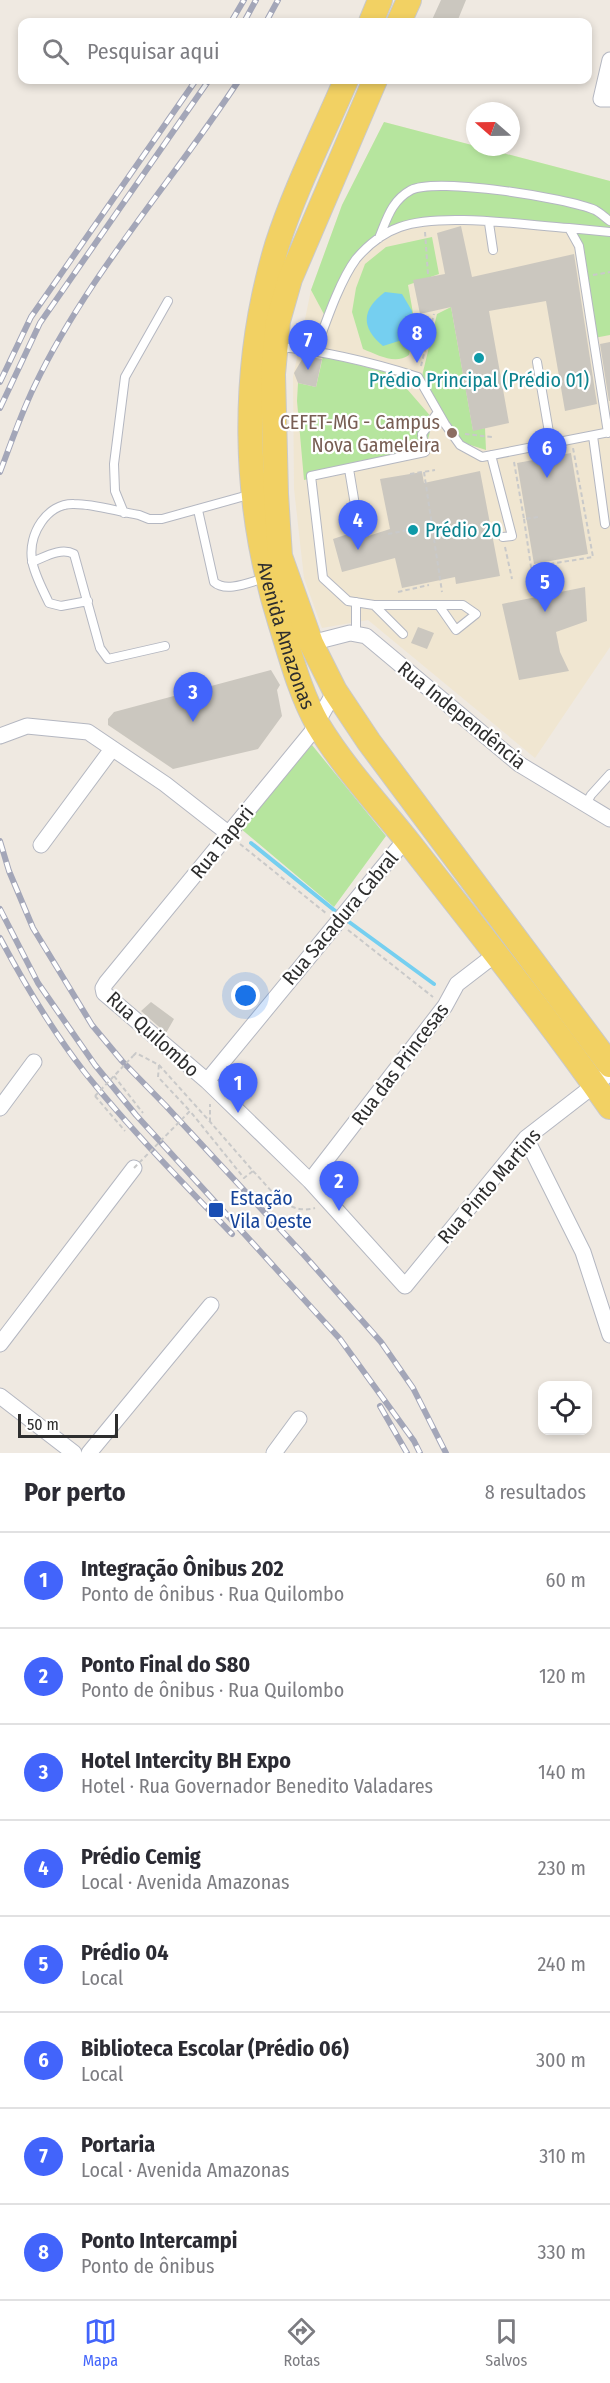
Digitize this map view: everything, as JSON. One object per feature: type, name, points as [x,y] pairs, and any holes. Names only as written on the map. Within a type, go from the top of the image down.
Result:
[{"type":"main road","points":[[372,18],[380,0]]},
{"type":"main road","points":[[401,18],[409,0]]},
{"type":"main road","name":"Avenida Amazonas","points":[[344,84],[278,244],[263,305],[253,365],[249,409],[254,493],[266,578],[299,682],[317,723],[342,761],[496,954],[602,1079],[610,1107]]},
{"type":"main road","name":"Avenida Amazonas","points":[[373,84],[290,279],[278,321],[273,374],[280,556],[311,643],[335,691],[369,742],[610,1065]]},
{"type":"street","points":[[605,99],[610,60]]},
{"type":"street","points":[[311,643],[356,633]]},
{"type":"street","name":"Rua Independência","points":[[356,633],[366,636],[519,764],[610,819]]},
{"type":"street","name":"Rua Taperi","points":[[103,988],[317,723],[335,691]]},
{"type":"street","points":[[0,736],[27,726],[88,732],[165,784],[229,834]]},
{"type":"street","points":[[41,845],[112,749]]},
{"type":"street","name":"Rua Sacadura Cabral","points":[[207,1081],[406,839]]},
{"type":"street","name":"Rua das Princesas","points":[[310,1181],[445,1006],[458,984],[496,954]]},
{"type":"street","name":"Rua Quilombo","points":[[103,988],[104,993],[207,1081],[310,1181],[405,1286]]},
{"type":"street","points":[[0,1108],[34,1062]]},
{"type":"street","name":"Rua Pinto Martins","points":[[405,1286],[526,1138],[602,1079]]},
{"type":"street","points":[[526,1138],[583,1252],[610,1335]]},
{"type":"street","points":[[0,1344],[134,1168]]},
{"type":"street","points":[[90,1453],[211,1305]]},
{"type":"street","points":[[0,1396],[74,1453]]},
{"type":"street","points":[[274,1453],[299,1419]]},
{"type":"lane","points":[[379,238],[394,202],[413,189],[445,186],[553,197],[597,211],[610,221]]},
{"type":"lane","points":[[315,352],[327,318],[355,260],[379,238],[399,227],[424,222],[456,221],[610,232]]},
{"type":"lane","points":[[489,223],[493,250]]},
{"type":"lane","points":[[275,347],[315,352],[387,367],[418,377],[460,445],[482,458],[609,432],[579,246],[569,228]]},
{"type":"lane","points":[[124,513],[115,491],[114,464],[125,377],[168,301]]},
{"type":"lane","points":[[537,362],[550,444]]},
{"type":"lane","points":[[438,412],[422,434],[425,452],[310,476],[323,578],[348,601],[374,605],[440,607]]},
{"type":"lane","points":[[593,436],[605,524]]},
{"type":"lane","points":[[491,455],[512,536],[503,537]]},
{"type":"lane","points":[[349,469],[355,505]]},
{"type":"lane","points":[[88,601],[61,606],[49,603],[32,562],[31,549],[37,529],[46,515],[58,506],[74,504],[149,519],[162,519],[254,493]]},
{"type":"lane","points":[[198,510],[214,582],[226,587],[266,578]]},
{"type":"lane","points":[[32,562],[61,551],[68,550],[74,554],[100,648],[108,659],[165,646]]},
{"type":"lane","points":[[356,602],[356,633]]},
{"type":"lane","points":[[374,605],[403,634]]},
{"type":"lane","points":[[586,804],[610,774]]},
{"type":"path","points":[[424,222],[428,274]]},
{"type":"path","points":[[583,276],[610,272]]},
{"type":"path","points":[[418,377],[435,314]]},
{"type":"path","points":[[514,459],[531,567],[593,557],[573,448]]},
{"type":"path","points":[[410,474],[435,470]]},
{"type":"path","points":[[424,472],[442,592]]},
{"type":"path","points":[[524,519],[538,517]]},
{"type":"path","points":[[388,534],[408,530]]},
{"type":"path","points":[[398,592],[429,585]]},
{"type":"path","points":[[229,834],[340,917],[445,1006]]},
{"type":"path","points":[[125,1131],[95,1096],[136,1053],[159,1065],[253,1171],[289,1207],[305,1211],[318,1207],[328,1199]]},
{"type":"path","points":[[159,1065],[158,1077],[190,1111],[244,1178],[253,1171]]},
{"type":"path","points":[[114,1076],[143,1113]]},
{"type":"path","points":[[134,1168],[190,1111]]},
{"type":"shaded area","name":"CEFET-MG - Campus Nova Gameleira","points":[[384,122],[466,143],[466,156],[514,156],[610,181],[610,647],[535,758],[368,620],[322,628],[304,578],[294,489],[293,377],[311,290],[342,205]]},
{"type":"green space","points":[[384,122],[466,143],[466,156],[514,156],[610,181],[610,335],[594,338],[579,246],[570,228],[401,223],[352,260],[326,318],[311,290],[342,205]]},
{"type":"green space","points":[[432,237],[439,274],[408,285],[415,324],[409,355],[392,359],[363,349],[352,312],[356,288],[365,264],[386,247]]},
{"type":"green space","points":[[451,307],[473,430],[485,428],[486,450],[464,443],[452,429],[422,376],[437,314]]},
{"type":"green space","points":[[323,356],[394,374],[433,419],[425,452],[304,480],[297,401],[298,383],[316,387]]},
{"type":"green space","points":[[312,745],[386,836],[334,907],[240,828]]},
{"type":"water","points":[[385,292],[402,294],[412,311],[411,334],[402,340],[383,346],[370,332],[367,318],[372,305]]},
{"type":"building","points":[[441,0],[466,0],[459,18],[433,18]]},
{"type":"building","name":"Prédio Principal (Prédio 01)","points":[[461,226],[472,277],[574,254],[597,404],[565,411],[546,301],[489,311],[509,423],[473,431],[451,307],[420,314],[413,280],[445,274],[437,233]]},
{"type":"building","points":[[610,342],[610,401],[609,401],[600,344]]},
{"type":"building","points":[[304,356],[322,359],[316,387],[298,383],[294,373]]},
{"type":"building","points":[[571,453],[588,554],[534,564],[517,463]]},
{"type":"building","points":[[480,471],[500,576],[456,584],[455,577],[402,588],[395,558],[342,572],[333,539],[354,532],[356,540],[390,529],[380,479],[422,472],[424,483]]},
{"type":"building","points":[[585,587],[587,621],[556,632],[560,652],[569,671],[519,680],[502,604]]},
{"type":"building","points":[[418,627],[434,633],[427,649],[411,643]]},
{"type":"building","points":[[271,670],[280,685],[277,690],[282,716],[258,749],[173,769],[108,725],[108,719],[114,712]]},
{"type":"building","points":[[151,1002],[174,1019],[166,1033],[141,1011]]},
{"type":"waterway","points":[[251,843],[339,914]]},
{"type":"waterway","points":[[345,919],[434,984]]},
{"type":"railway","points":[[233,18],[244,0]]},
{"type":"railway","points":[[246,18],[256,0]]},
{"type":"railway","points":[[268,18],[278,0]]},
{"type":"railway","points":[[0,382],[31,317],[193,84]]},
{"type":"railway","points":[[0,408],[40,323],[206,84]]},
{"type":"railway","points":[[0,472],[20,418],[55,346],[104,268],[236,84]]},
{"type":"railway","points":[[0,841],[9,871],[33,928],[92,1025],[122,1061],[304,1255],[381,1342],[413,1388],[446,1453]]},
{"type":"railway","points":[[0,909],[38,983],[95,1065],[136,1115],[340,1339],[414,1441],[420,1453]]},
{"type":"railway","points":[[0,938],[40,1008],[86,1074],[139,1136],[232,1234]]},
{"type":"railway","points":[[380,1406],[407,1453]]},
{"type":"place","name":"Prédio Principal (Prédio 01)","points":[[479,358]]},
{"type":"place","name":"Ponto Intercampi","points":[[417,363]]},
{"type":"place","name":"Portaria","points":[[308,370]]},
{"type":"place","name":"CEFET-MG - Campus Nova Gameleira","points":[[452,433]]},
{"type":"place","name":"Biblioteca Escolar (Prédio 06)","points":[[547,478]]},
{"type":"place","name":"Prédio 20","points":[[413,530]]},
{"type":"place","name":"Prédio Cemig","points":[[358,550]]},
{"type":"place","name":"Prédio 04","points":[[545,612]]},
{"type":"place","name":"Hotel Intercity BH Expo","points":[[193,722]]},
{"type":"place","name":"Integração Ônibus 202","points":[[238,1113]]},
{"type":"place","name":"Estação Vila Oeste","points":[[216,1210]]},
{"type":"place","name":"Ponto Final do S80","points":[[339,1211]]}]
